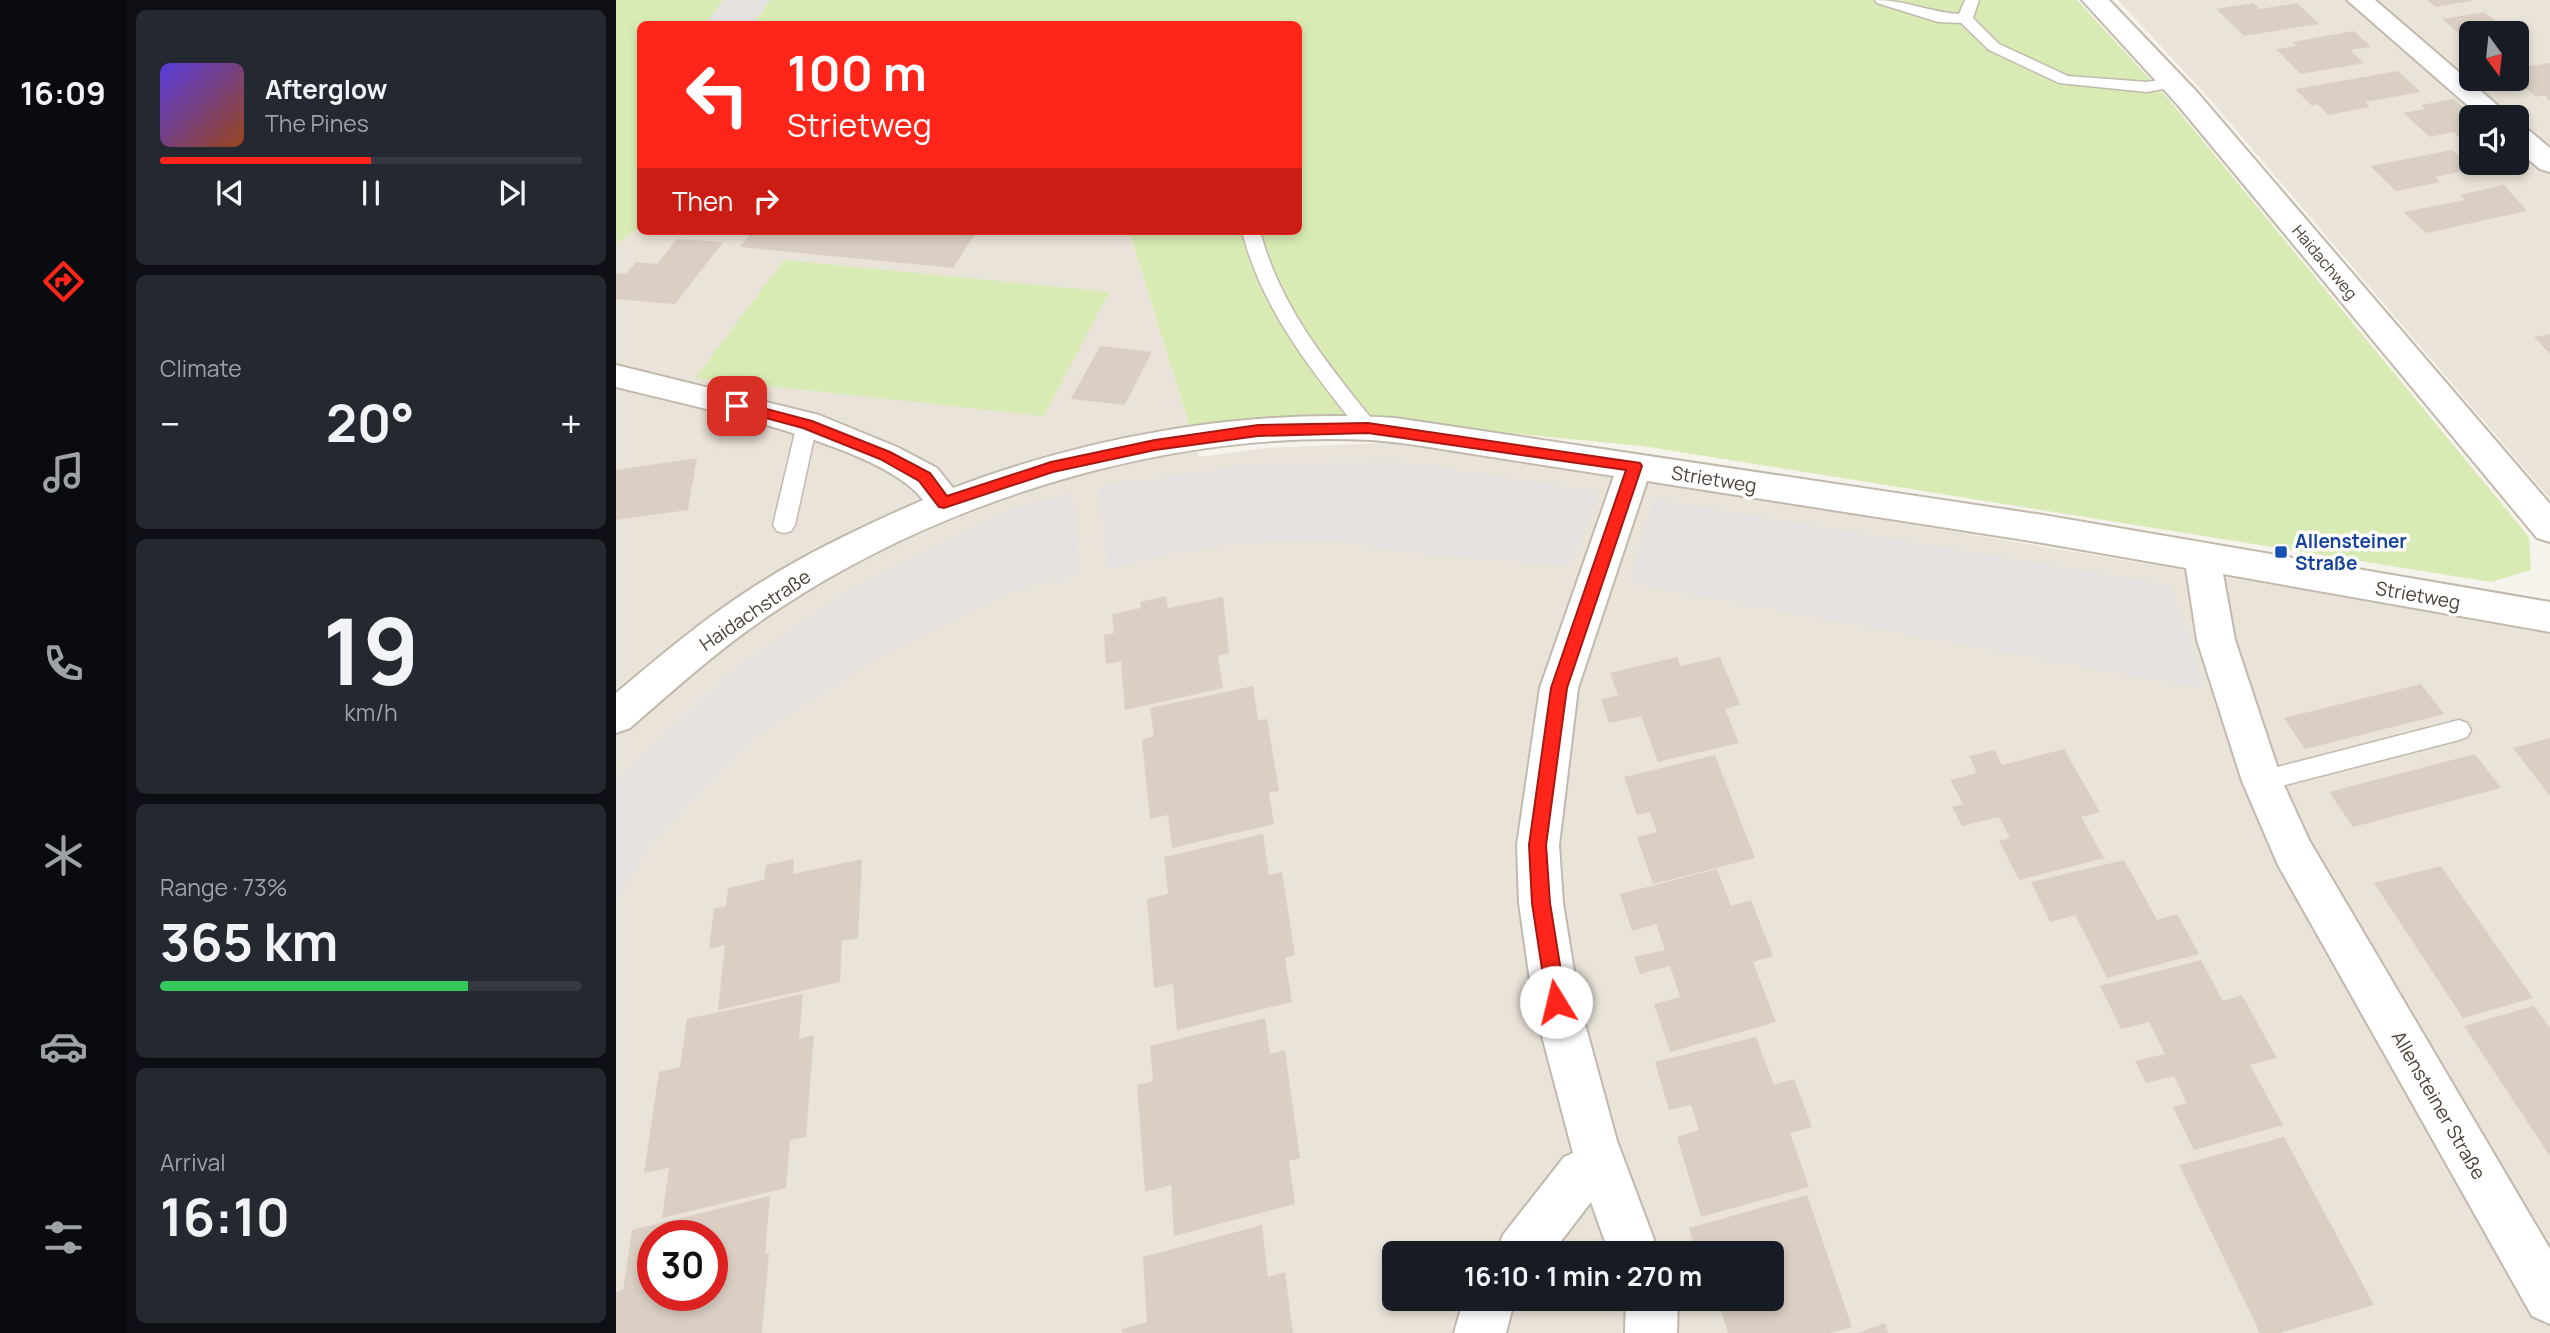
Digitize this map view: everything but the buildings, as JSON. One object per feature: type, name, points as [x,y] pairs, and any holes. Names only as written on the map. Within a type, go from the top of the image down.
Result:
[{"type":"street","name":"Haidachweg","points":[[2095,0],[2172,83],[2550,528]]},
{"type":"street","points":[[2360,0],[2483,105]]},
{"type":"street","points":[[2529,145],[2550,163]]},
{"type":"street","points":[[616,376],[807,424],[885,456],[925,477],[944,503]]},
{"type":"street","name":"Strietweg","points":[[944,503],[1051,467],[1155,445],[1258,430],[1368,428],[2043,529],[2550,617]]},
{"type":"street","points":[[1630,1241],[1593,1141],[1556,1002],[1541,903],[1538,845],[1559,688],[1635,466]]},
{"type":"street","name":"Haidachstraße","points":[[616,716],[684,658],[787,584],[944,503]]},
{"type":"street","name":"Allensteiner Straße","points":[[2202,557],[2216,640],[2262,781],[2293,852],[2550,1298]]},
{"type":"street","points":[[1530,1241],[1581,1174],[1602,1165]]},
{"type":"street","points":[[1480,1333],[1486,1311]]},
{"type":"street","points":[[1651,1333],[1652,1311]]},
{"type":"lane","points":[[1882,0],[1938,17],[1965,19],[1994,47],[2065,80],[2147,87],[2172,83]]},
{"type":"lane","points":[[1965,19],[1972,0]]},
{"type":"lane","points":[[1252,235],[1255,252],[1287,324],[1368,428]]},
{"type":"lane","points":[[784,525],[807,424]]},
{"type":"lane","points":[[2262,781],[2459,730]]},
{"type":"shaded area","points":[[723,0],[770,0],[756,21],[708,21]]},
{"type":"shaded area","points":[[2118,0],[2550,0],[2550,499],[2209,98]]},
{"type":"shaded area","points":[[637,229],[637,235],[1130,235],[1199,457],[1266,448],[1386,443],[1631,478],[2550,631],[2550,1333],[616,1333],[616,244]]},
{"type":"shaded area","points":[[1401,462],[1600,492],[1570,566],[1400,552],[1342,541],[1271,540],[1187,550],[1108,569],[1098,487],[1263,463]]},
{"type":"shaded area","points":[[1073,493],[1080,575],[1018,589],[873,661],[758,735],[649,847],[616,901],[616,781],[724,676],[848,590],[1008,509]]},
{"type":"shaded area","points":[[1653,499],[2171,585],[2206,689],[1630,583]]},
{"type":"green space","points":[[616,0],[2077,0],[2170,101],[2529,537],[2531,570],[2491,582],[1642,446],[1367,419],[1266,419],[1190,427],[1130,235],[1302,235],[1302,21],[637,21],[637,229],[616,244]]},
{"type":"green space","points":[[784,260],[1109,292],[1044,416],[695,378]]},
{"type":"place","name":"Allensteiner Straße","points":[[2281,552]]},
{"type":"route","points":[[737,406],[807,424],[885,456],[925,477],[944,503],[1051,467],[1155,445],[1258,430],[1395,430],[1635,466],[1559,688],[1538,845],[1541,903],[1556,1002]]}]
